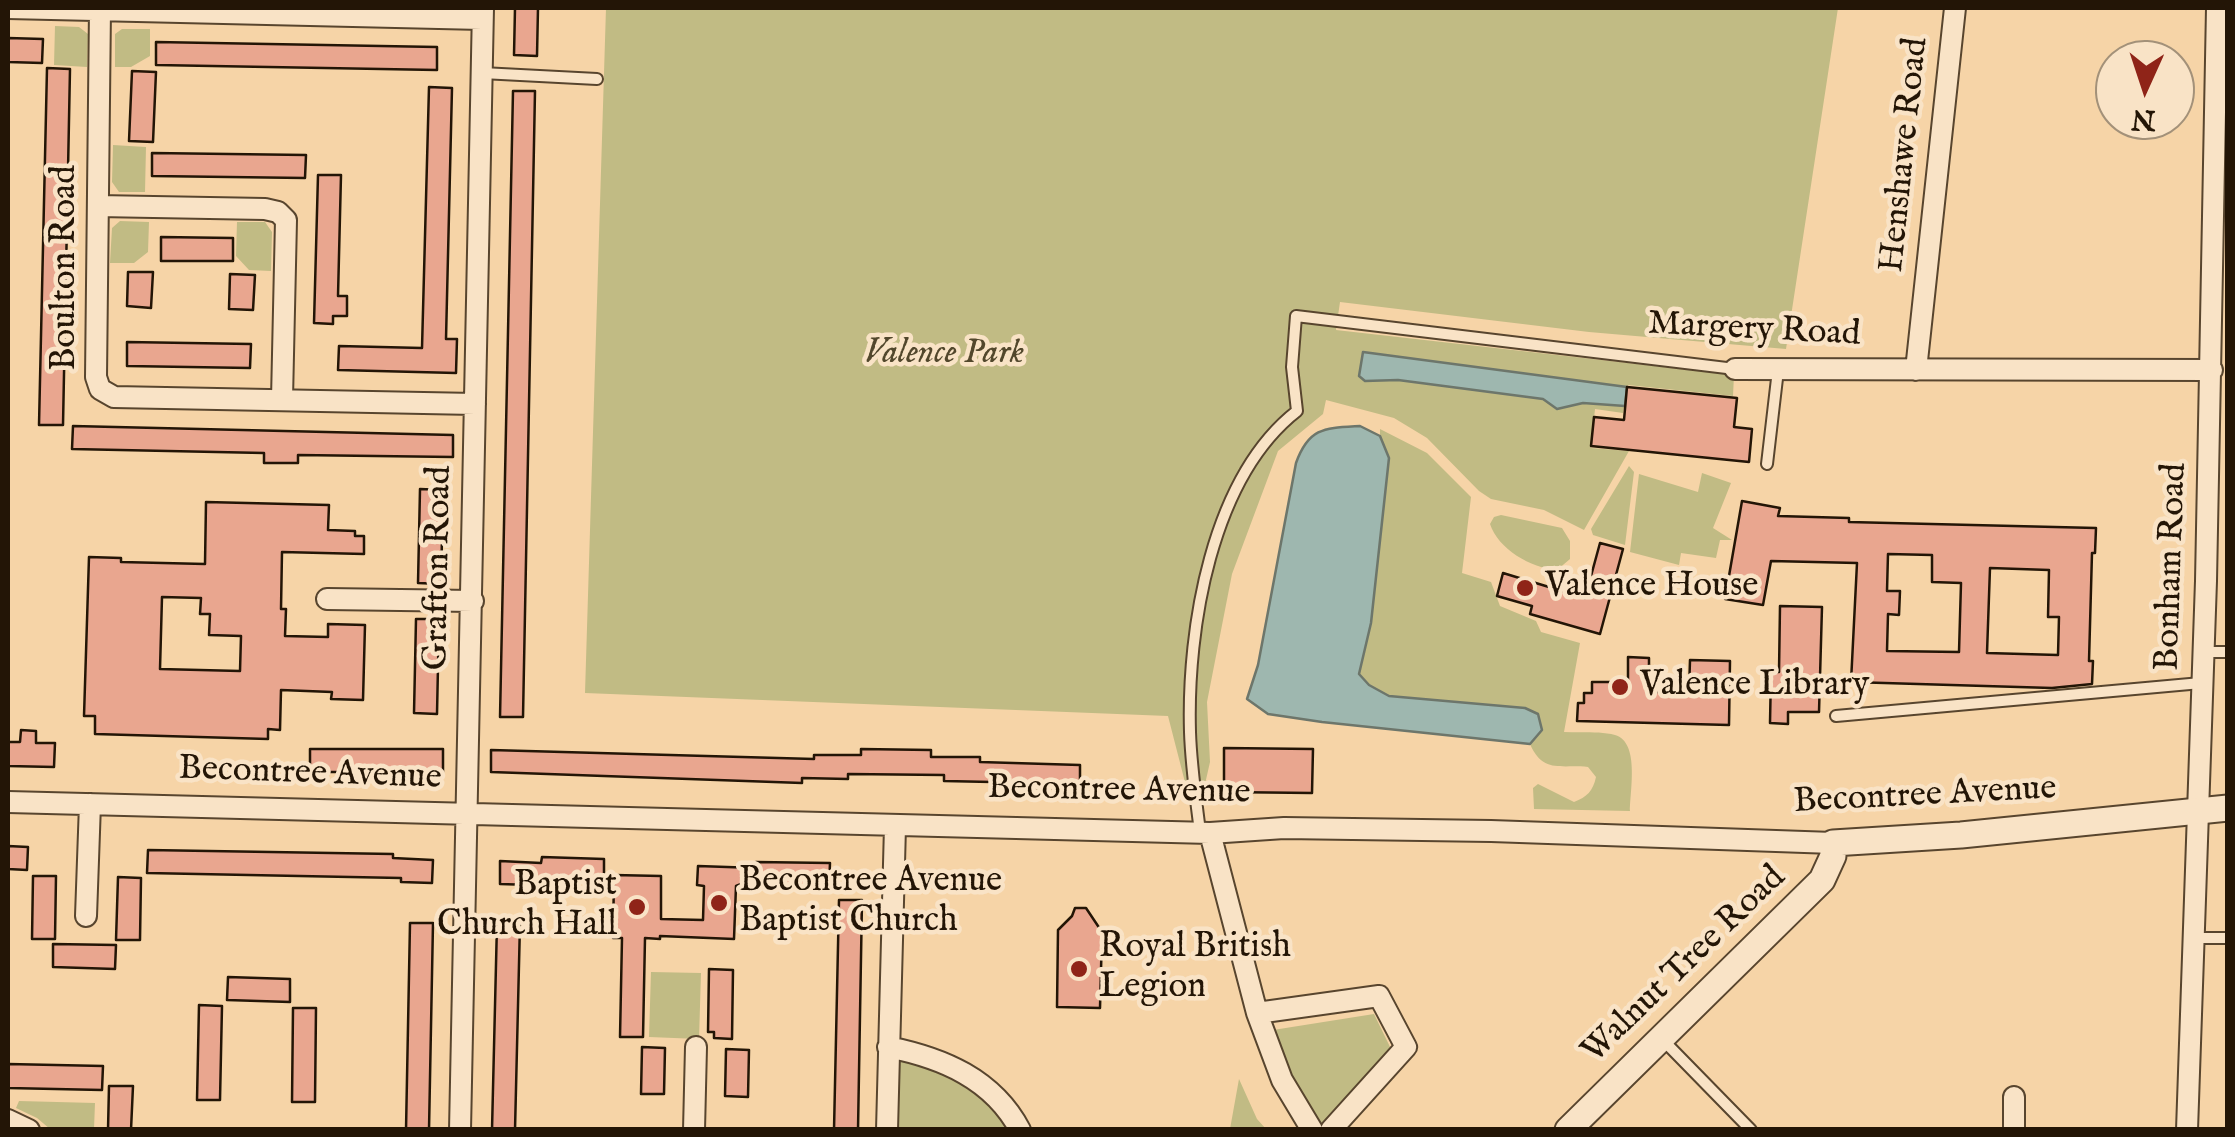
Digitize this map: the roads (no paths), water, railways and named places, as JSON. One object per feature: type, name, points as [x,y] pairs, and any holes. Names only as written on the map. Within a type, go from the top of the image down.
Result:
[{"type":"street","points":[[8,8],[482,13]]},
{"type":"street","name":"Henshawe Road","points":[[1916,370],[1956,8]]},
{"type":"street","name":"Bonham Road","points":[[2187,1130],[2212,370],[2218,8]]},
{"type":"street","name":"Boulton Road","points":[[100,9],[96,377],[100,389],[114,397],[475,404]]},
{"type":"street","name":"Grafton Road","points":[[460,1130],[482,13]]},
{"type":"street","points":[[98,206],[266,209],[278,212],[286,220],[282,399]]},
{"type":"street","name":"Margery Road","points":[[1735,369],[2212,370]]},
{"type":"street","points":[[327,598],[472,601]]},
{"type":"street","name":"Becontree Avenue","points":[[8,802],[895,826],[959,824],[1205,832],[1284,828],[1435,830],[1834,844],[1961,836],[2228,808]]},
{"type":"street","points":[[86,916],[90,804]]},
{"type":"street","points":[[888,1130],[895,826]]},
{"type":"street","points":[[1205,832],[1257,1013],[1282,1080],[1312,1130]]},
{"type":"street","name":"Walnut Tree Road","points":[[1568,1130],[1822,880],[1834,844]]},
{"type":"street","points":[[1257,1013],[1379,996],[1406,1047],[1331,1130]]},
{"type":"street","points":[[694,1130],[696,1046]]},
{"type":"street","points":[[888,1046],[926,1054],[962,1071],[988,1088],[1010,1111],[1020,1130]]},
{"type":"street","points":[[2014,1097],[2014,1130]]},
{"type":"street","points":[[8,1120],[30,1130]]},
{"type":"lane","points":[[482,73],[596,78]]},
{"type":"lane","name":"Margery Road","points":[[1205,832],[1190,732],[1192,654],[1201,598],[1238,483],[1275,428],[1297,411],[1292,368],[1296,316],[1735,369]]},
{"type":"lane","points":[[1767,464],[1778,369]]},
{"type":"lane","points":[[2202,652],[2228,652]]},
{"type":"lane","points":[[1836,716],[2201,683]]},
{"type":"lane","points":[[2194,938],[2228,938]]},
{"type":"lane","points":[[1661,1038],[1750,1130]]},
{"type":"water","points":[[1363,352],[1627,387],[1625,406],[1583,403],[1557,409],[1543,399],[1398,380],[1365,381],[1359,376]]},
{"type":"water","points":[[1360,426],[1380,436],[1389,458],[1371,623],[1359,674],[1389,696],[1525,708],[1538,714],[1542,730],[1530,744],[1268,714],[1247,699],[1258,665],[1296,463],[1313,436]]},
{"type":"place","name":"Valence House","points":[[1525,588]]},
{"type":"place","name":"Valence Library","points":[[1620,687]]},
{"type":"place","name":"Becontree Avenue Baptist Church","points":[[719,903]]},
{"type":"place","name":"Baptist Church Hall","points":[[637,907]]},
{"type":"place","name":"Royal British Legion","points":[[1079,969]]},
{"type":"park label","name":"Valence Park","points":[[944,355]]}]
